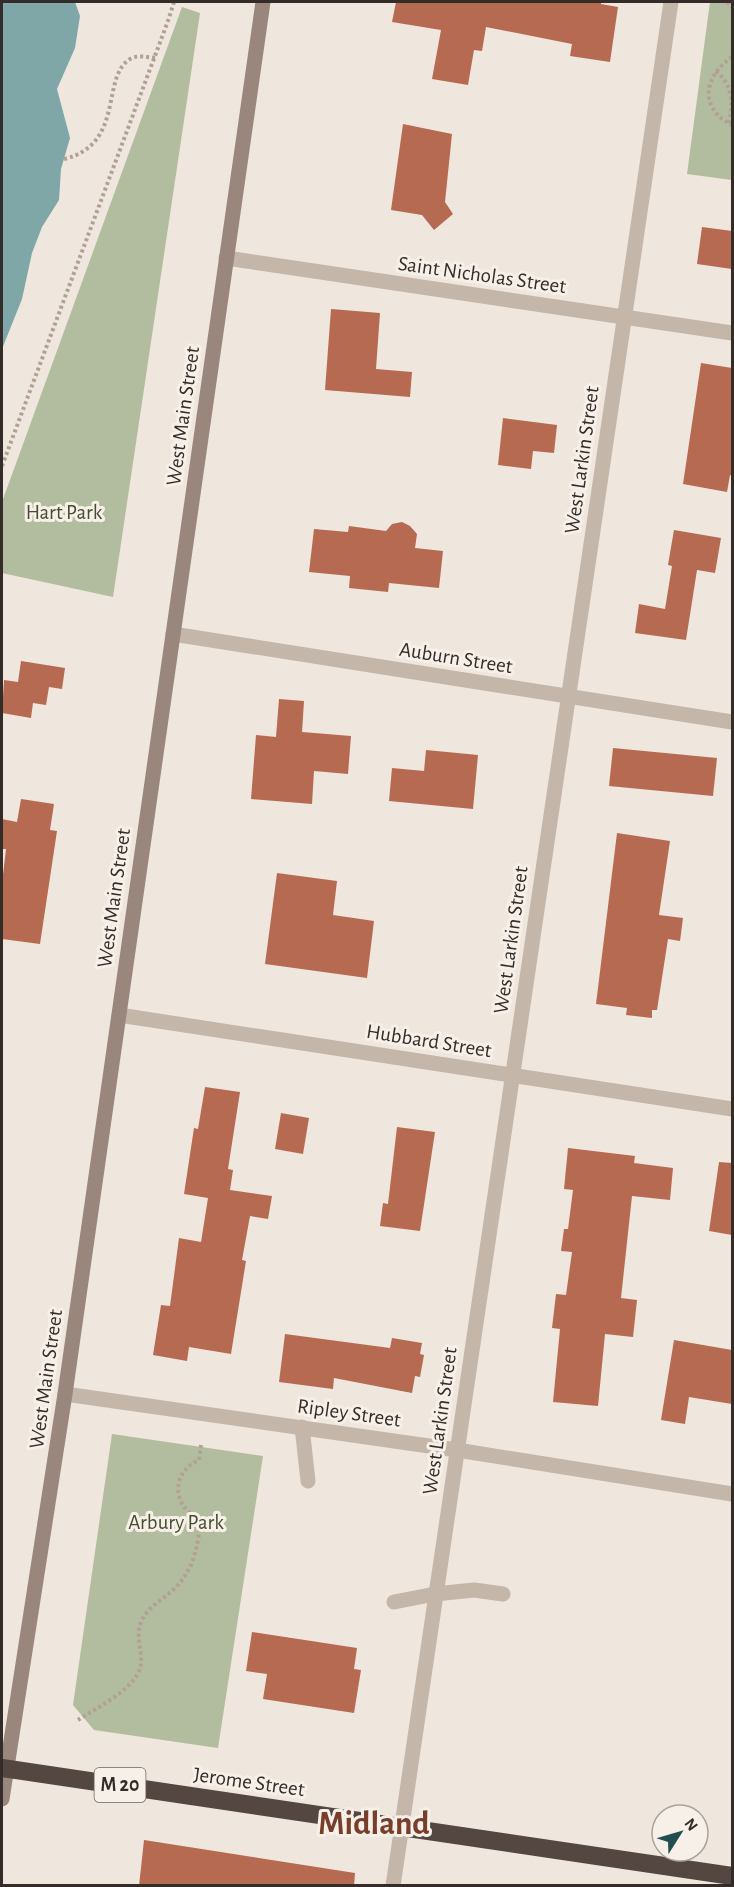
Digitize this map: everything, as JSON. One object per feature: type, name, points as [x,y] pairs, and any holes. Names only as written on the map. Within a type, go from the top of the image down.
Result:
[{"type":"highway","name":"Jerome Street","points":[[4,1768],[732,1876]]},
{"type":"street","name":"West Main Street","points":[[2,1798],[4,1768],[65,1394],[263,2]]},
{"type":"street","name":"West Larkin Street","points":[[393,1886],[671,2]]},
{"type":"street","name":"Saint Nicholas Street","points":[[226,258],[732,333]]},
{"type":"street","name":"Auburn Street","points":[[173,634],[732,722]]},
{"type":"street","name":"Hubbard Street","points":[[119,1015],[732,1109]]},
{"type":"street","name":"Ripley Street","points":[[65,1394],[457,1450],[732,1494]]},
{"type":"street","points":[[302,1427],[308,1481]]},
{"type":"street","points":[[394,1602],[435,1594],[474,1590],[503,1594]]},
{"type":"path","points":[[2,466],[174,2]]},
{"type":"path","points":[[728,2],[732,7]]},
{"type":"path","points":[[64,159],[80,155],[103,131],[123,65],[131,58],[155,57]]},
{"type":"path","points":[[716,71],[727,83],[732,97],[731,124],[722,120],[710,103],[709,86],[716,71],[732,57]]},
{"type":"path","points":[[78,1720],[123,1691],[137,1676],[141,1665],[138,1632],[142,1619],[186,1575],[195,1555],[200,1519],[191,1515],[183,1507],[178,1495],[178,1483],[191,1464],[199,1460],[201,1445]]},
{"type":"green space","points":[[710,2],[732,2],[732,180],[687,174]]},
{"type":"green space","name":"Hart Park","points":[[182,7],[200,13],[113,597],[2,573],[2,502]]},
{"type":"green space","name":"Arbury Park","points":[[112,1434],[263,1456],[218,1748],[94,1730],[73,1705]]},
{"type":"water","points":[[2,2],[75,2],[80,16],[75,48],[57,89],[70,138],[61,169],[59,200],[42,227],[32,253],[22,299],[2,349]]},
{"type":"building","points":[[396,2],[601,2],[601,4],[618,7],[610,62],[570,56],[572,44],[486,27],[482,51],[474,50],[468,85],[432,79],[441,30],[392,22]]},
{"type":"building","points":[[403,124],[452,134],[445,202],[453,214],[434,230],[422,215],[391,210]]},
{"type":"building","points":[[702,227],[732,231],[732,269],[697,264]]},
{"type":"building","points":[[331,309],[380,313],[376,369],[412,372],[410,397],[325,390]]},
{"type":"building","points":[[701,363],[732,368],[732,476],[730,475],[727,492],[683,484]]},
{"type":"building","points":[[503,418],[557,425],[554,453],[533,451],[531,469],[498,465]]},
{"type":"building","points":[[402,522],[410,526],[417,534],[415,548],[443,551],[439,588],[389,583],[388,592],[349,588],[350,576],[309,572],[314,529],[348,532],[349,526],[386,531],[392,524]]},
{"type":"building","points":[[674,530],[721,538],[715,573],[697,570],[686,640],[635,633],[639,604],[665,609],[672,566],[668,565]]},
{"type":"building","points":[[21,661],[65,668],[62,689],[49,687],[46,705],[33,703],[31,718],[2,713],[4,680],[18,682]]},
{"type":"building","points":[[279,699],[304,701],[302,732],[351,736],[348,774],[314,771],[312,804],[251,799],[256,735],[276,737]]},
{"type":"building","points":[[613,748],[717,758],[713,796],[609,786]]},
{"type":"building","points":[[426,750],[478,755],[473,809],[389,801],[392,768],[424,771]]},
{"type":"building","points":[[21,799],[54,804],[50,830],[57,831],[40,944],[2,939],[2,883],[6,849],[2,849],[2,819],[17,822]]},
{"type":"building","points":[[617,833],[670,841],[659,915],[683,918],[680,941],[668,939],[657,1010],[652,1010],[652,1018],[626,1015],[627,1008],[596,1004]]},
{"type":"building","points":[[277,873],[337,881],[333,915],[374,921],[367,978],[265,964]]},
{"type":"building","points":[[205,1087],[240,1092],[228,1169],[233,1170],[230,1190],[272,1196],[268,1219],[250,1216],[242,1260],[246,1261],[231,1354],[189,1347],[187,1361],[153,1355],[161,1305],[170,1306],[179,1238],[201,1242],[208,1198],[184,1194],[194,1128],[198,1129]]},
{"type":"building","points":[[281,1113],[309,1118],[303,1154],[275,1149]]},
{"type":"building","points":[[397,1127],[435,1132],[420,1231],[380,1226],[383,1203],[388,1204]]},
{"type":"building","points":[[568,1148],[635,1156],[634,1163],[673,1168],[670,1200],[632,1196],[621,1298],[637,1300],[633,1337],[605,1334],[598,1406],[553,1402],[560,1329],[552,1328],[556,1294],[566,1295],[572,1252],[561,1251],[564,1229],[568,1229],[573,1190],[564,1189]]},
{"type":"building","points":[[719,1162],[732,1163],[732,1235],[709,1231]]},
{"type":"building","points":[[285,1334],[390,1348],[392,1338],[422,1343],[420,1354],[424,1355],[420,1377],[415,1376],[412,1393],[334,1378],[333,1389],[279,1382]]},
{"type":"building","points":[[674,1340],[732,1350],[732,1404],[689,1397],[685,1424],[661,1420]]},
{"type":"building","points":[[252,1632],[357,1648],[354,1669],[361,1670],[354,1713],[263,1699],[267,1674],[246,1671]]},
{"type":"building","points":[[144,1840],[355,1873],[354,1886],[139,1886]]},
{"type":"district","name":"Midland","points":[[374,1824]]}]
